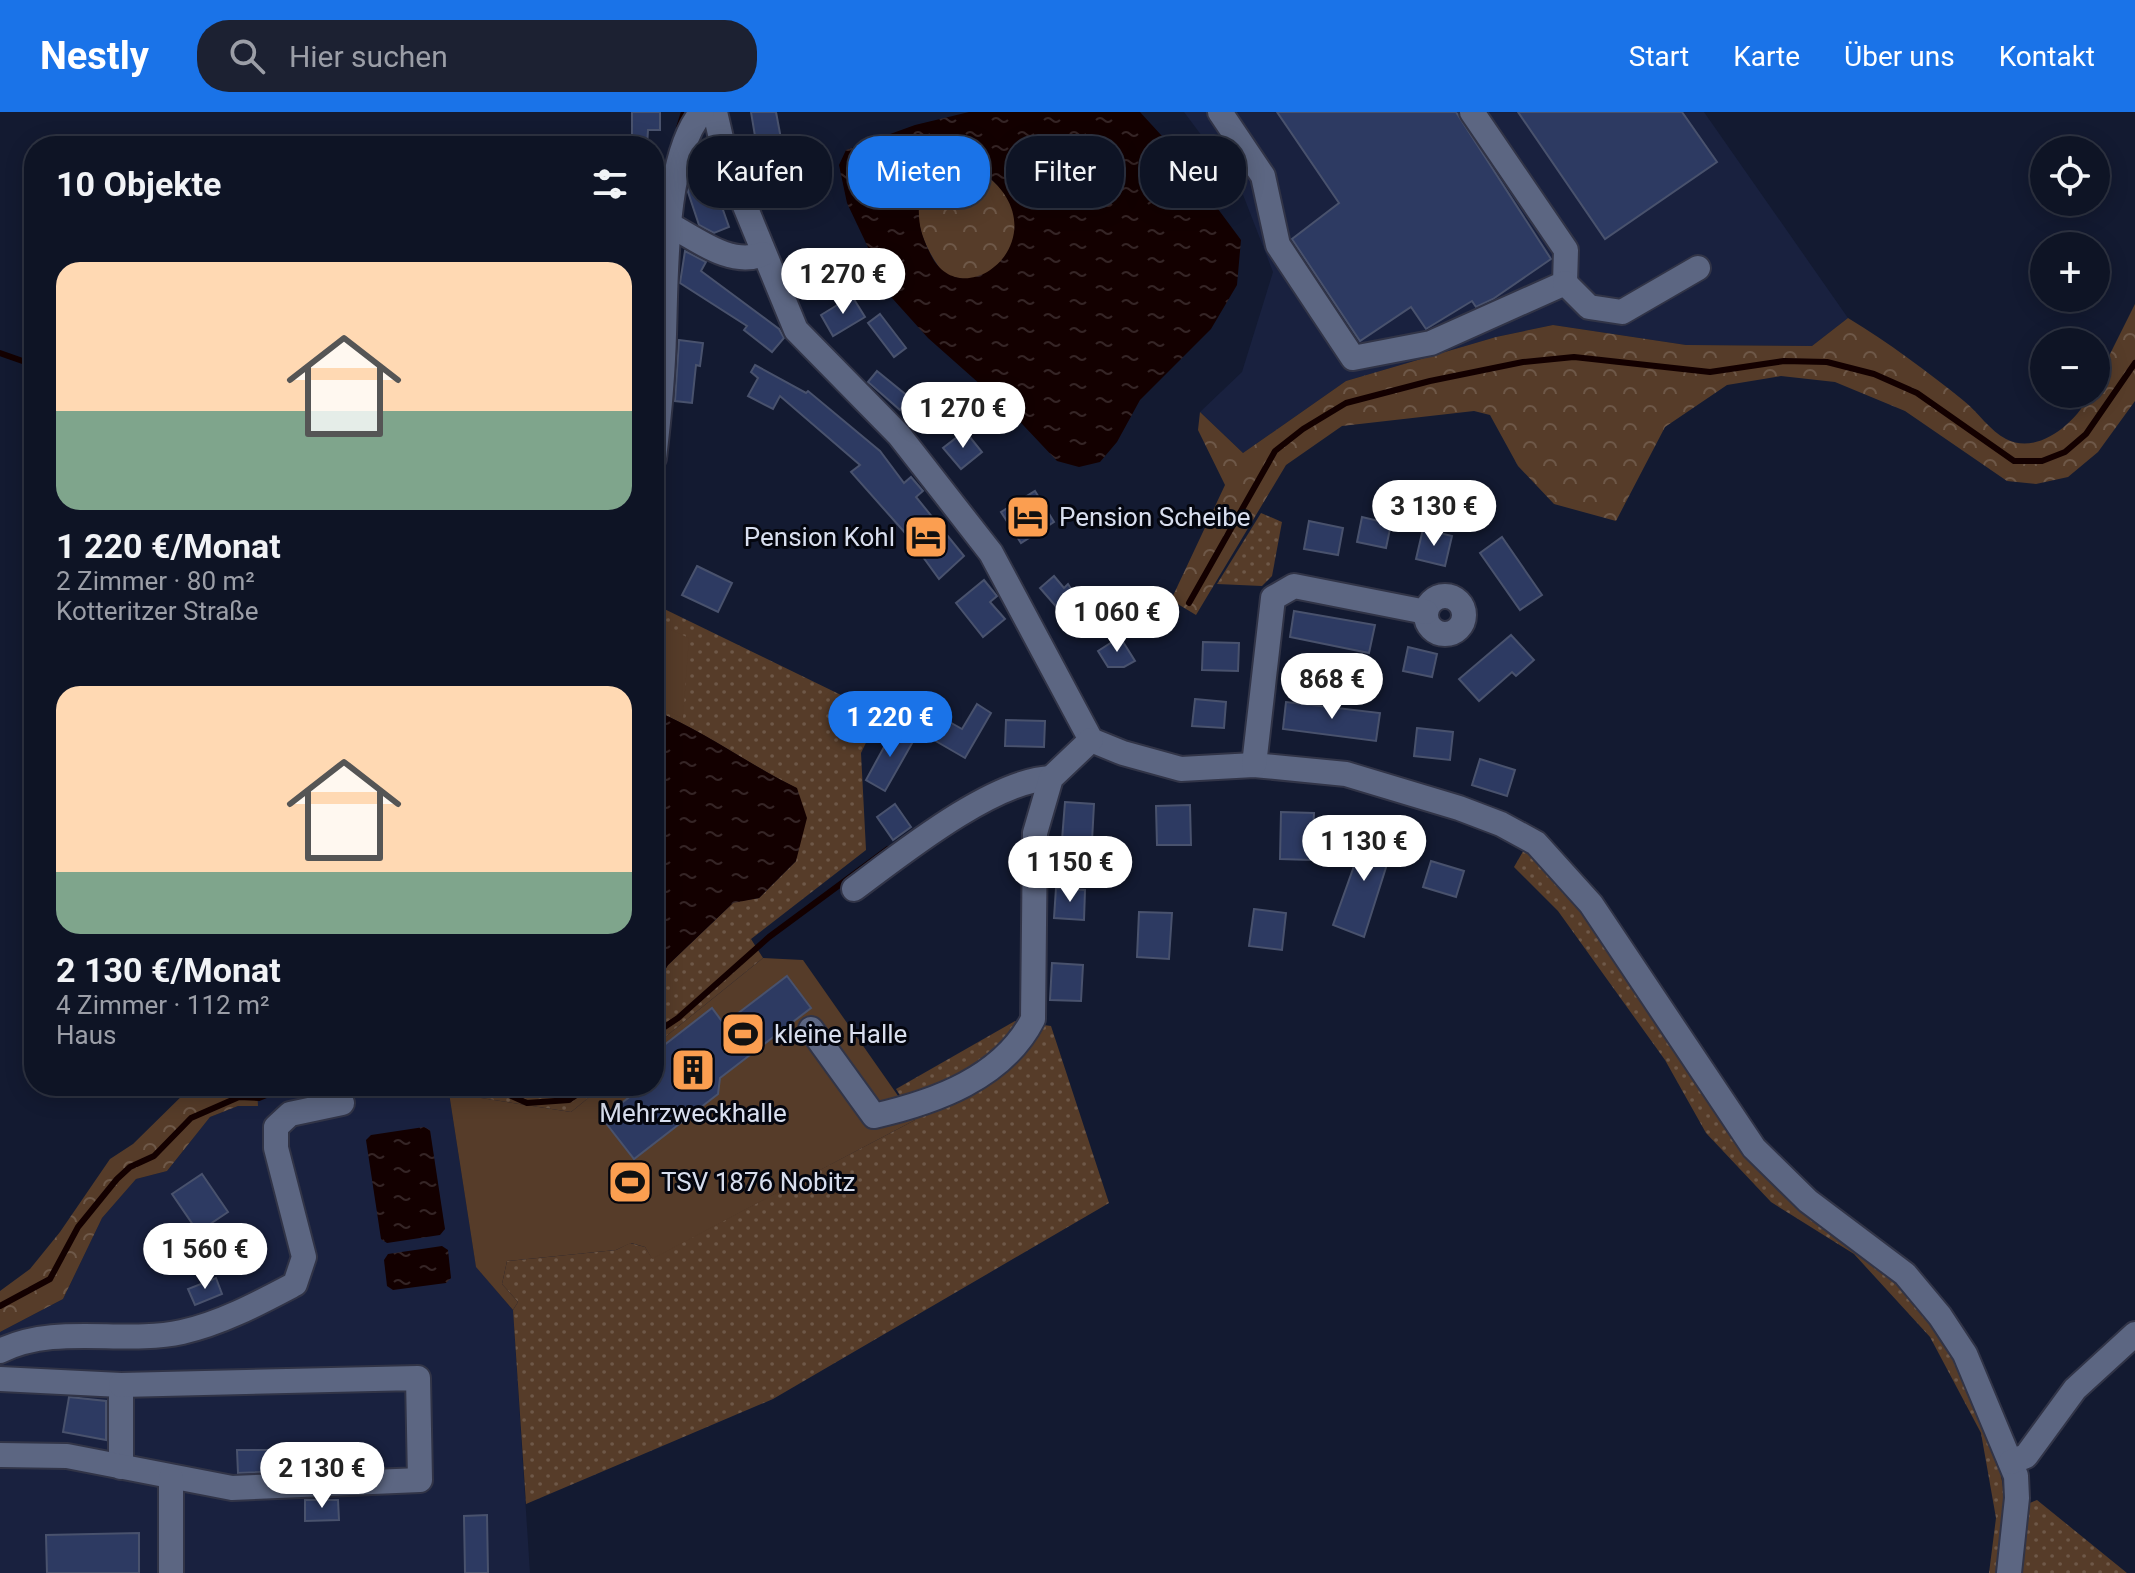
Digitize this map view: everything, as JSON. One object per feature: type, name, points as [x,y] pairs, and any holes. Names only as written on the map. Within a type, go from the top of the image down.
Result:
[{"type":"street","points":[[664,336],[664,266],[670,225],[685,144],[702,112]]},
{"type":"street","points":[[715,112],[726,160],[796,330],[899,435],[991,553],[1091,740],[1123,753],[1181,769],[1254,765],[1346,774],[1459,808],[1501,824],[1536,843],[1591,904],[1754,1148],[1808,1201],[1905,1274],[1940,1316],[1965,1354],[2011,1462],[2017,1498],[2009,1573]]},
{"type":"street","points":[[1220,112],[1263,176],[1278,245],[1353,358],[1431,343],[1565,283]]},
{"type":"street","points":[[1472,112],[1566,250],[1565,283],[1589,307],[1622,312],[1698,268]]},
{"type":"street","points":[[670,225],[730,257],[751,259],[763,254]]},
{"type":"street","points":[[1254,765],[1273,598],[1294,586],[1426,612]]},
{"type":"street","points":[[811,1029],[874,1116],[925,1104],[968,1083],[1008,1055],[1023,1039],[1033,1019],[1035,833],[1051,778],[1091,740]]},
{"type":"street","points":[[854,889],[921,840],[982,803],[1030,778],[1051,778]]},
{"type":"street","points":[[0,1351],[34,1339],[180,1332],[222,1319],[295,1284],[304,1257],[276,1148],[276,1127],[290,1114],[342,1103]]},
{"type":"street","points":[[2011,1462],[2026,1456],[2075,1389],[2135,1334]]},
{"type":"street","points":[[0,1379],[121,1385],[418,1378],[420,1480],[232,1488],[67,1456],[0,1455]]},
{"type":"street","points":[[121,1385],[121,1467]]},
{"type":"street","points":[[171,1478],[171,1573]]},
{"type":"shaded area","points":[[1184,112],[1704,112],[1848,318],[1812,346],[1686,345],[1553,325],[1496,337],[1346,381],[1243,453],[1200,412],[1242,372],[1273,272],[1246,202],[1246,136],[1202,136]]},
{"type":"shaded area","points":[[257,1096],[449,1096],[476,1266],[513,1310],[530,1573],[0,1573],[0,1332],[63,1299],[102,1218],[136,1179],[167,1171],[210,1117],[238,1106],[258,1106]]},
{"type":"green space","points":[[990,179],[1006,196],[1006,208],[1014,208],[1017,232],[1007,255],[990,272],[963,279],[944,274],[936,263],[923,237],[918,210],[990,208]]},
{"type":"green space","points":[[2135,304],[2135,401],[2098,452],[2068,477],[2036,484],[2007,481],[1905,411],[1835,382],[1781,376],[1727,385],[1665,427],[1616,521],[1554,504],[1518,466],[1490,415],[1474,411],[1342,426],[1286,465],[1196,615],[1171,600],[1225,485],[1198,430],[1200,412],[1243,453],[1346,381],[1496,337],[1553,325],[1686,345],[1812,346],[1848,318],[1936,379],[1969,405],[2000,436],[2018,443],[2031,443],[2055,433],[2082,408],[2110,408],[2110,354]]},
{"type":"green space","points":[[1261,513],[1282,522],[1272,576],[1262,586],[1217,584]]},
{"type":"green space","points":[[664,609],[880,714],[861,753],[866,850],[751,939],[763,958],[664,1038],[664,972],[668,965],[734,902],[759,898],[796,861],[796,788],[664,715]]},
{"type":"green space","points":[[664,627],[689,638],[683,718],[664,711]]},
{"type":"green space","points":[[1525,848],[1577,899],[1706,1090],[1923,1310],[1967,1380],[1990,1433],[1998,1460],[2005,1513],[2037,1500],[2127,1573],[1989,1573],[1996,1518],[1981,1433],[1930,1337],[1854,1254],[1771,1202],[1706,1133],[1665,1060],[1558,911],[1514,867]]},
{"type":"green space","name":"TSV 1876 Nobitz","points":[[763,958],[803,960],[915,1120],[652,1259],[645,1247],[631,1243],[616,1250],[507,1261],[502,1284],[518,1302],[513,1310],[476,1267],[449,1096],[468,1096],[571,1112],[591,1096],[664,1096],[664,1038]]},
{"type":"green space","points":[[1015,1021],[1051,1026],[1109,1203],[773,1399],[526,1504],[513,1310],[518,1302],[502,1284],[507,1261],[616,1250],[630,1243],[645,1247],[652,1258],[915,1120],[896,1089]]},
{"type":"green space","points":[[182,1096],[257,1096],[258,1106],[238,1106],[210,1117],[167,1171],[136,1179],[102,1218],[63,1299],[0,1332],[0,1291],[30,1269],[60,1232],[110,1159],[133,1144]]},
{"type":"green space","points":[[468,1096],[591,1096],[571,1112]]},
{"type":"water","points":[[969,112],[1140,112],[1162,136],[1140,136],[1140,208],[1217,208],[1241,240],[1237,285],[1211,329],[1140,400],[1117,442],[1100,462],[1079,467],[1057,461],[1008,409],[928,338],[892,298],[849,208],[919,208],[924,239],[944,271],[963,278],[983,274],[1000,261],[1012,242],[1014,218],[1010,208],[1124,208],[1124,136],[1006,136],[1006,200],[990,180],[990,136],[885,136]]},
{"type":"water","points":[[848,149],[848,205],[839,165]]},
{"type":"water","points":[[664,715],[797,788],[807,818],[796,861],[759,898],[733,903],[664,972]]},
{"type":"water","points":[[424,1127],[430,1130],[445,1229],[440,1235],[387,1243],[381,1239],[366,1140],[371,1135]]},
{"type":"water","points":[[442,1246],[448,1250],[451,1278],[446,1283],[393,1290],[387,1286],[384,1260],[388,1254]]},
{"type":"building","points":[[632,112],[660,112],[660,130],[648,130],[648,136],[632,136]]},
{"type":"building","points":[[751,112],[776,112],[780,136],[755,136]]},
{"type":"building","points":[[1277,112],[1456,112],[1551,259],[1493,299],[1476,307],[1472,301],[1426,329],[1411,307],[1360,341],[1292,239],[1339,203]]},
{"type":"building","points":[[1518,112],[1682,112],[1717,162],[1605,239]]},
{"type":"building","points":[[693,208],[722,208],[729,227],[714,233],[699,225]]},
{"type":"building","points":[[685,251],[706,262],[701,271],[779,329],[784,338],[772,352],[744,330],[747,326],[680,283]]},
{"type":"building","points":[[852,296],[865,317],[833,336],[821,315]]},
{"type":"building","points":[[880,314],[906,348],[894,357],[868,323]]},
{"type":"building","points":[[679,340],[703,343],[700,366],[696,365],[692,403],[675,401]]},
{"type":"building","points":[[755,365],[806,393],[808,391],[880,451],[904,483],[911,477],[923,491],[916,497],[964,556],[939,579],[907,535],[851,472],[860,465],[780,396],[773,409],[748,396],[758,378],[751,372]]},
{"type":"building","points":[[877,371],[910,398],[900,410],[868,382]]},
{"type":"building","points":[[965,431],[982,452],[961,469],[943,448]]},
{"type":"building","points":[[1035,491],[1054,522],[1021,543],[1001,512]]},
{"type":"building","points":[[1362,517],[1391,524],[1386,548],[1357,542]]},
{"type":"building","points":[[1309,521],[1343,528],[1338,555],[1304,549]]},
{"type":"building","points":[[1423,529],[1452,536],[1445,566],[1416,559]]},
{"type":"building","points":[[1502,537],[1542,595],[1520,610],[1480,553]]},
{"type":"building","points":[[697,566],[732,583],[718,612],[682,595]]},
{"type":"building","points":[[1054,576],[1064,588],[1068,584],[1087,613],[1073,626],[1040,588]]},
{"type":"building","points":[[984,580],[997,596],[990,602],[1005,619],[983,637],[956,603]]},
{"type":"building","points":[[1294,611],[1375,625],[1369,653],[1290,637]]},
{"type":"building","points":[[1511,635],[1534,660],[1516,676],[1512,672],[1479,701],[1459,679]]},
{"type":"building","points":[[1120,637],[1135,661],[1124,667],[1108,667],[1098,651]]},
{"type":"building","points":[[1203,642],[1239,643],[1238,671],[1202,670]]},
{"type":"building","points":[[1408,647],[1437,654],[1432,677],[1403,671]]},
{"type":"building","points":[[1195,699],[1226,702],[1224,728],[1192,726]]},
{"type":"building","points":[[1286,702],[1380,713],[1376,741],[1283,729]]},
{"type":"building","points":[[977,704],[991,713],[965,758],[927,736],[939,716],[962,729]]},
{"type":"building","points":[[1006,720],[1045,721],[1044,747],[1005,746]]},
{"type":"building","points":[[895,727],[915,738],[885,791],[866,780]]},
{"type":"building","points":[[1417,728],[1453,732],[1450,760],[1414,756]]},
{"type":"building","points":[[1480,759],[1515,770],[1507,796],[1472,785]]},
{"type":"building","points":[[1065,802],[1094,804],[1092,841],[1062,840]]},
{"type":"building","points":[[895,804],[911,827],[893,840],[877,817]]},
{"type":"building","points":[[1190,805],[1191,845],[1157,845],[1156,806]]},
{"type":"building","points":[[1281,812],[1314,813],[1312,860],[1280,859]]},
{"type":"building","points":[[1360,830],[1394,842],[1364,937],[1333,925],[1354,866],[1349,864]]},
{"type":"building","points":[[1431,861],[1464,871],[1456,897],[1423,887]]},
{"type":"building","points":[[1056,888],[1085,890],[1084,920],[1054,918]]},
{"type":"building","points":[[1254,909],[1286,913],[1282,950],[1249,946]]},
{"type":"building","points":[[1139,912],[1172,913],[1169,959],[1137,957]]},
{"type":"building","points":[[1052,963],[1083,965],[1081,1001],[1050,1000]]},
{"type":"building","name":"Mehrzweckhalle","points":[[787,976],[811,1008],[720,1078],[718,1094],[634,1159],[602,1118],[631,1096],[664,1096],[664,1045],[712,1008],[724,1024]]},
{"type":"building","points":[[202,1174],[228,1212],[198,1232],[172,1194]]},
{"type":"building","points":[[216,1278],[222,1294],[195,1305],[188,1289]]},
{"type":"building","points":[[69,1397],[106,1401],[106,1440],[63,1432]]},
{"type":"building","points":[[237,1450],[268,1450],[268,1456],[330,1451],[331,1469],[238,1473]]},
{"type":"building","points":[[305,1500],[338,1500],[339,1520],[305,1521]]},
{"type":"building","points":[[487,1515],[488,1573],[465,1573],[464,1516]]},
{"type":"building","points":[[139,1533],[139,1573],[47,1573],[46,1535]]},
{"type":"waterway","points":[[679,128],[684,112]]},
{"type":"waterway","points":[[0,353],[24,361]]},
{"type":"waterway","points":[[1189,603],[1275,451],[1303,429],[1346,403],[1430,381],[1523,362],[1574,357],[1710,372],[1784,361],[1827,362],[1874,374],[1917,393],[2014,461],[2042,461],[2065,452],[2086,434],[2135,363]]},
{"type":"waterway","points":[[664,1027],[769,937],[888,849]]},
{"type":"waterway","points":[[0,1306],[50,1279],[78,1227],[117,1179],[130,1167],[154,1156],[191,1118],[239,1097],[264,1096]]},
{"type":"waterway","points":[[511,1096],[527,1103],[569,1100],[575,1096]]},
{"type":"place","name":"Pension Scheibe","points":[[1028,517]]},
{"type":"place","name":"Pension Kohl","points":[[926,537]]},
{"type":"place","name":"kleine Halle","points":[[743,1034]]},
{"type":"place","name":"Mehrzweckhalle","points":[[693,1070]]},
{"type":"place","name":"TSV 1876 Nobitz","points":[[630,1182]]}]
